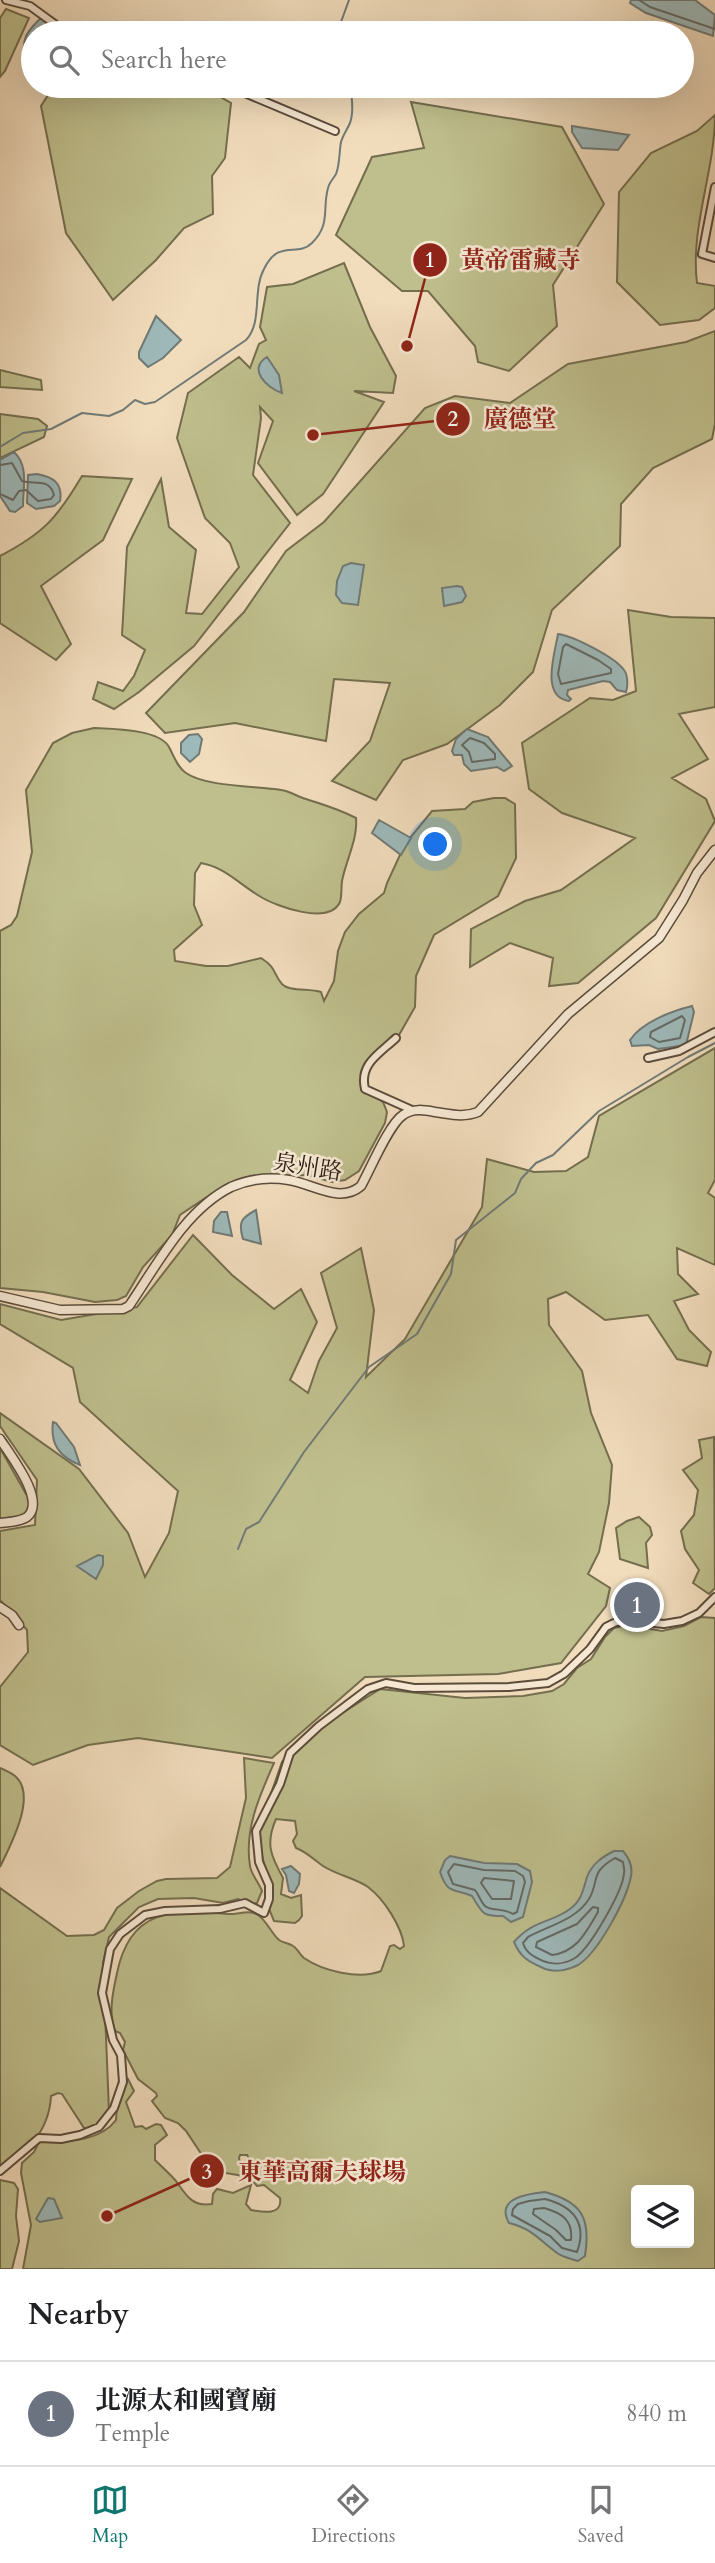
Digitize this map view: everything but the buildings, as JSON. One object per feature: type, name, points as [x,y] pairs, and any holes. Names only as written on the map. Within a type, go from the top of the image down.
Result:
[{"type":"street","points":[[6,0],[30,6],[51,21]]},
{"type":"street","points":[[257,98],[335,131]]},
{"type":"street","points":[[715,187],[702,254],[715,258]]},
{"type":"street","points":[[396,1038],[365,1068],[362,1077],[365,1088],[412,1111],[458,1116],[478,1111],[568,1014],[659,938],[678,910],[697,873],[715,850]]},
{"type":"street","points":[[648,1058],[679,1051],[715,1032]]},
{"type":"street","name":"泉州路","points":[[0,1296],[60,1310],[123,1309],[129,1306],[199,1210],[217,1195],[233,1186],[259,1179],[290,1180],[336,1194],[351,1193],[361,1186],[397,1121],[412,1111]]},
{"type":"street","points":[[0,1439],[26,1480],[33,1503],[32,1511],[27,1517],[19,1521],[0,1522]]},
{"type":"street","points":[[0,2171],[39,2138],[80,2136],[99,2127],[114,2108],[123,2082],[121,2055],[113,2040],[102,1993],[110,1949],[120,1934],[145,1915],[165,1911],[220,1909],[245,1903],[264,1913],[269,1899],[269,1885],[259,1862],[256,1830],[280,1783],[290,1753],[319,1726],[368,1689],[386,1683],[414,1688],[548,1684],[564,1674],[590,1649],[606,1627],[624,1620],[664,1625],[682,1621],[699,1613],[715,1597]]},
{"type":"street","points":[[0,1607],[12,1615],[19,1625]]},
{"type":"green space","points":[[6,9],[29,18],[28,21],[21,21],[21,36],[0,77],[0,18]]},
{"type":"green space","points":[[46,98],[222,98],[231,103],[225,158],[212,176],[213,214],[184,228],[156,260],[113,300],[66,233],[41,106]]},
{"type":"green space","points":[[411,102],[562,127],[604,204],[553,285],[557,326],[509,371],[478,362],[475,346],[428,291],[402,291],[336,235],[372,157],[424,148]]},
{"type":"green space","points":[[715,115],[696,262],[697,283],[715,286],[715,308],[699,320],[660,325],[617,282],[619,192],[651,153],[697,131]]},
{"type":"green space","points":[[344,263],[370,327],[396,376],[393,393],[354,391],[384,402],[323,494],[297,515],[258,463],[273,421],[260,407],[261,418],[253,475],[290,523],[194,646],[139,692],[114,709],[93,699],[98,682],[123,691],[134,676],[145,650],[122,635],[127,547],[161,479],[169,527],[196,550],[186,613],[202,614],[239,567],[230,543],[205,518],[177,438],[188,393],[239,357],[250,368],[259,344],[266,340],[260,327],[267,287],[293,284]]},
{"type":"green space","points":[[715,331],[715,424],[712,439],[653,468],[621,504],[620,546],[552,610],[533,672],[500,705],[447,744],[403,760],[376,800],[332,781],[370,741],[390,683],[334,679],[326,741],[235,723],[165,733],[146,713],[244,612],[286,551],[324,522],[425,408],[455,396],[510,403],[568,364],[686,342]]},
{"type":"green space","points":[[0,370],[41,380],[42,390],[0,387]]},
{"type":"green space","points":[[0,414],[38,419],[47,426],[44,437],[0,458]]},
{"type":"green space","points":[[82,476],[132,479],[103,540],[41,586],[71,644],[56,660],[0,623],[0,556],[39,532],[57,514]]},
{"type":"green space","points":[[628,610],[671,617],[715,618],[715,707],[679,714],[708,759],[672,778],[706,799],[715,821],[656,918],[578,983],[549,986],[553,958],[510,943],[470,967],[471,929],[525,901],[561,890],[635,838],[562,813],[529,789],[522,743],[590,698],[613,700],[636,691]]},
{"type":"green space","points":[[94,728],[135,731],[156,737],[169,747],[183,771],[195,778],[284,791],[356,818],[340,902],[325,913],[302,912],[278,905],[261,897],[225,872],[201,863],[195,873],[194,905],[202,925],[174,950],[175,961],[228,966],[261,958],[270,965],[282,984],[295,989],[321,992],[324,1001],[334,981],[338,951],[345,932],[359,914],[384,893],[405,844],[432,811],[465,809],[473,802],[505,798],[515,804],[516,858],[498,896],[434,935],[416,976],[415,1007],[399,1035],[368,1060],[362,1080],[367,1090],[383,1102],[387,1112],[385,1123],[359,1171],[345,1180],[332,1182],[307,1175],[276,1176],[207,1197],[180,1215],[172,1235],[143,1267],[126,1296],[117,1300],[95,1302],[43,1292],[0,1288],[0,931],[11,925],[17,916],[32,852],[26,790],[53,743],[72,733]]},
{"type":"green space","points":[[715,1048],[715,1180],[708,1193],[715,1198],[715,1265],[677,1248],[678,1274],[698,1294],[674,1301],[689,1330],[711,1352],[707,1366],[677,1359],[648,1315],[605,1320],[566,1292],[548,1299],[549,1325],[582,1371],[591,1413],[612,1465],[609,1503],[599,1552],[588,1574],[610,1588],[606,1606],[561,1663],[498,1674],[365,1677],[272,1758],[138,1738],[88,1745],[33,1765],[0,1745],[0,1687],[28,1652],[27,1630],[0,1600],[0,1531],[35,1525],[37,1480],[0,1426],[0,1413],[79,1469],[128,1533],[145,1577],[169,1533],[178,1491],[80,1402],[73,1368],[0,1324],[0,1304],[61,1320],[137,1307],[193,1235],[232,1275],[274,1309],[301,1289],[317,1322],[290,1380],[308,1393],[319,1361],[337,1328],[321,1273],[361,1248],[374,1310],[366,1377],[405,1339],[482,1207],[487,1159],[534,1172],[566,1171],[588,1157],[599,1116]]},
{"type":"green space","points":[[714,1437],[715,1588],[709,1594],[693,1583],[699,1570],[685,1549],[681,1531],[694,1515],[698,1490],[683,1470],[702,1458],[699,1440]]},
{"type":"green space","points":[[0,1448],[26,1494],[29,1494],[30,1508],[26,1515],[0,1519]]},
{"type":"green space","points":[[639,1517],[650,1527],[652,1535],[646,1543],[648,1568],[620,1559],[616,1528]]},
{"type":"green space","points":[[701,1617],[715,1618],[715,2269],[23,2269],[31,2225],[21,2173],[22,2163],[34,2152],[39,2142],[91,2137],[109,2128],[116,2120],[121,2075],[128,2079],[134,2091],[126,2102],[135,2127],[142,2126],[146,2129],[156,2124],[161,2125],[167,2135],[155,2145],[155,2160],[174,2178],[190,2199],[199,2204],[212,2204],[213,2194],[217,2189],[233,2193],[251,2185],[246,2204],[251,2210],[271,2212],[278,2208],[280,2198],[264,2185],[257,2186],[252,2180],[254,2167],[247,2155],[240,2155],[239,2158],[243,2176],[226,2173],[221,2178],[218,2177],[214,2167],[206,2161],[186,2131],[178,2123],[165,2118],[152,2101],[157,2096],[156,2093],[138,2079],[123,2050],[125,2042],[120,2033],[115,2031],[112,2010],[117,1973],[123,1952],[132,1936],[143,1925],[171,1914],[254,1913],[264,1920],[279,1940],[295,1947],[312,1963],[352,1974],[381,1971],[390,1946],[394,1945],[400,1949],[404,1946],[396,1922],[374,1892],[363,1884],[328,1869],[296,1848],[293,1841],[297,1834],[295,1821],[276,1819],[270,1843],[283,1878],[281,1894],[291,1898],[301,1895],[302,1916],[295,1923],[274,1921],[267,1904],[268,1879],[260,1848],[259,1828],[282,1762],[297,1742],[380,1689],[465,1698],[523,1696],[552,1691],[564,1684],[577,1668],[591,1659],[614,1628],[628,1625],[662,1631],[684,1626]]},
{"type":"green space","points":[[244,1758],[274,1763],[254,1813],[249,1839],[251,1869],[262,1891],[257,1903],[250,1904],[238,1899],[223,1903],[194,1898],[158,1899],[139,1907],[109,1937],[103,1963],[109,2111],[99,2123],[84,2128],[62,2094],[51,2096],[46,2120],[35,2139],[0,2171],[0,1888],[67,1936],[94,1935],[104,1930],[117,1908],[157,1881],[217,1878],[230,1867],[246,1798]]},
{"type":"green space","points":[[0,1768],[15,1776],[24,1795],[20,1821],[0,1867]]},
{"type":"green space","points":[[0,2180],[14,2183],[18,2189],[16,2216],[19,2241],[12,2269],[0,2269]]},
{"type":"water","points":[[631,0],[695,0],[715,15],[713,36],[694,29],[694,21],[669,21],[646,13],[630,3]]},
{"type":"water","points":[[572,126],[629,135],[618,150],[582,148],[572,132]]},
{"type":"water","points":[[156,316],[181,340],[163,358],[148,367],[139,358],[139,352]]},
{"type":"water","points":[[267,357],[279,375],[282,393],[261,378],[259,367]]},
{"type":"water","points":[[14,452],[22,464],[24,477],[23,506],[15,512],[10,511],[0,496],[0,460]]},
{"type":"water","points":[[37,474],[52,479],[58,485],[60,501],[54,506],[36,509],[27,503],[28,475]]},
{"type":"water","points":[[351,563],[364,565],[358,605],[342,603],[336,595],[337,581],[343,566]]},
{"type":"water","points":[[462,587],[466,596],[462,602],[444,606],[442,588]]},
{"type":"water","points":[[558,634],[612,659],[624,670],[626,692],[617,690],[610,682],[603,681],[568,690],[567,695],[571,699],[569,701],[560,698],[552,683]]},
{"type":"water","points":[[467,729],[488,737],[512,766],[504,771],[497,767],[471,771],[464,764],[462,755],[454,755],[452,751],[456,739]]},
{"type":"water","points":[[198,734],[202,739],[199,754],[190,762],[181,753],[181,743],[189,735]]},
{"type":"water","points":[[379,820],[411,838],[401,855],[372,833]]},
{"type":"water","points":[[692,1006],[694,1012],[686,1045],[658,1049],[649,1045],[632,1046],[630,1040],[642,1028],[667,1014]]},
{"type":"water","points":[[256,1210],[261,1244],[243,1239],[242,1233],[242,1221]]},
{"type":"water","points":[[221,1212],[227,1212],[232,1236],[213,1232],[214,1221]]},
{"type":"water","points":[[53,1422],[74,1447],[80,1465],[58,1449],[53,1437]]},
{"type":"water","points":[[98,1555],[103,1556],[103,1565],[96,1579],[77,1566]]},
{"type":"water","points":[[614,1851],[623,1851],[627,1856],[631,1876],[618,1911],[603,1938],[586,1959],[569,1969],[550,1970],[524,1958],[514,1942],[528,1930],[574,1906],[582,1895],[592,1868]]},
{"type":"water","points":[[450,1856],[484,1863],[517,1864],[530,1871],[532,1882],[523,1917],[511,1922],[503,1916],[486,1914],[472,1896],[449,1888],[440,1872],[445,1860]]},
{"type":"water","points":[[291,1866],[300,1874],[294,1893],[289,1891],[282,1869]]},
{"type":"water","points":[[545,2192],[568,2201],[585,2222],[585,2256],[578,2261],[559,2254],[530,2232],[509,2223],[506,2208],[509,2203],[522,2196]]},
{"type":"water","points":[[48,2198],[54,2199],[62,2218],[40,2222],[36,2219]]},
{"type":"waterway","points":[[341,21],[349,0]]},
{"type":"waterway","points":[[0,447],[23,433],[51,429],[82,413],[109,416],[123,410],[135,400],[145,404],[155,402],[246,340],[254,324],[260,278],[270,260],[282,251],[306,247],[322,229],[328,188],[336,174],[341,142],[351,119],[351,98]]},
{"type":"waterway","points":[[238,1549],[246,1529],[259,1522],[304,1452],[369,1367],[417,1334],[451,1274],[456,1240],[515,1193],[521,1179],[536,1163],[553,1155],[599,1111],[715,1043]]},
{"type":"place","name":"黃帝雷藏寺","points":[[407,346]]},
{"type":"place","name":"廣德堂","points":[[313,435]]},
{"type":"place","name":"北源太和國寶廟","points":[[637,1605]]},
{"type":"place","name":"東華高爾夫球場","points":[[107,2216]]}]
